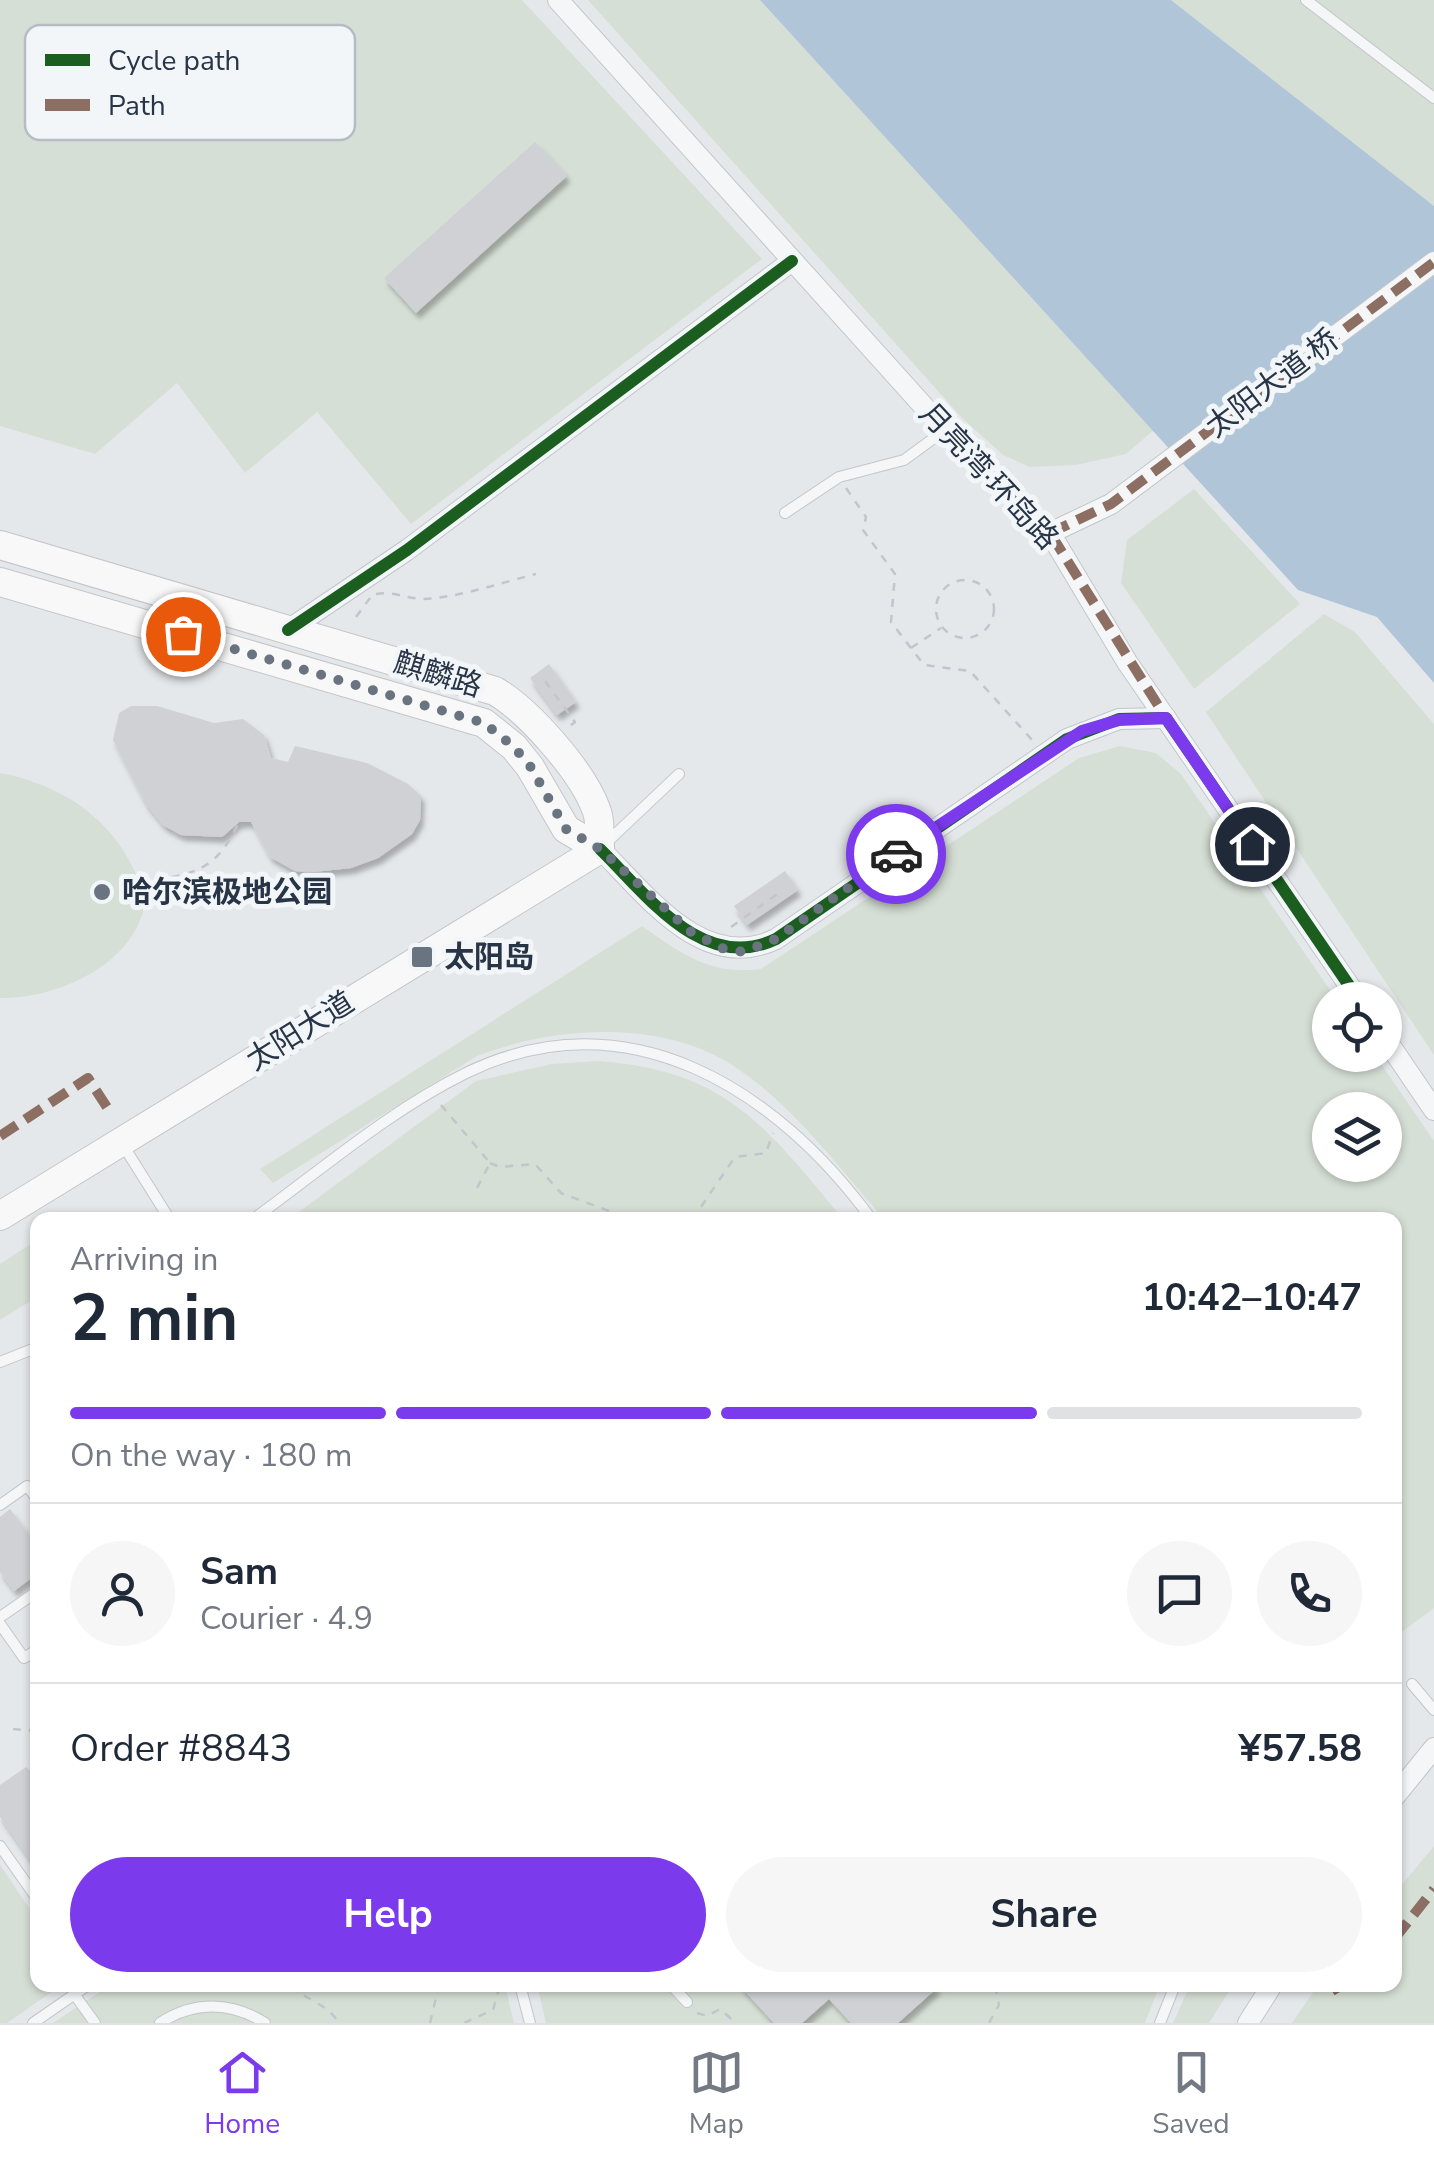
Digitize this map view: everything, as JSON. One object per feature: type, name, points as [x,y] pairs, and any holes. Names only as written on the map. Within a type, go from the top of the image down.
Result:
[{"type":"main road","name":"麒麟路","points":[[0,546],[494,691],[526,712],[597,810],[600,849]]},
{"type":"main road","name":"麒麟路","points":[[0,582],[484,723],[530,766],[566,829],[600,849]]},
{"type":"main road","name":"太阳大道","points":[[0,1216],[600,849]]},
{"type":"street","name":"月亮湾·环岛路","points":[[558,0],[944,430],[1050,533],[1166,718],[1347,982]]},
{"type":"street","points":[[288,630],[407,550],[792,261]]},
{"type":"street","name":"太阳大道·桥","points":[[1050,533],[1111,504],[1434,262]]},
{"type":"street","points":[[600,849],[662,910],[708,943],[743,952],[776,939],[1044,754],[1100,724],[1166,718]]},
{"type":"street","points":[[1402,1063],[1434,1110]]},
{"type":"street","points":[[1402,1787],[1434,1748]]},
{"type":"street","points":[[1248,2023],[1268,1992]]},
{"type":"lane","points":[[1306,0],[1434,98]]},
{"type":"lane","points":[[785,513],[839,477],[904,460],[944,430]]},
{"type":"lane","points":[[600,849],[679,774]]},
{"type":"lane","points":[[263,1212],[430,1093],[470,1071],[505,1059],[562,1048],[616,1047],[689,1063],[737,1087],[779,1118],[832,1171],[865,1212]]},
{"type":"lane","points":[[120,1141],[165,1212]]},
{"type":"lane","points":[[0,1362],[30,1350]]},
{"type":"lane","points":[[0,1505],[27,1486],[30,1490]]},
{"type":"lane","points":[[30,1597],[0,1621],[24,1658],[30,1655]]},
{"type":"lane","points":[[1412,1684],[1434,1710]]},
{"type":"lane","points":[[0,1846],[30,1889]]},
{"type":"lane","points":[[33,2023],[77,1992]]},
{"type":"lane","points":[[522,1992],[530,2023]]},
{"type":"lane","points":[[678,1992],[687,2002]]},
{"type":"lane","points":[[1160,2023],[1172,1992]]},
{"type":"lane","points":[[74,1994],[95,2023]]},
{"type":"lane","points":[[160,2023],[182,2009],[218,2006],[265,2023]]},
{"type":"path","points":[[839,477],[866,516],[863,530],[896,574],[890,622],[924,665],[970,671],[1044,754]]},
{"type":"path","points":[[356,617],[374,594],[393,591],[418,600],[444,597],[536,574]]},
{"type":"path","points":[[968,580],[986,588],[995,606],[985,631],[958,638],[942,628],[936,610],[942,591],[968,580]]},
{"type":"path","points":[[911,648],[942,628]]},
{"type":"path","points":[[545,681],[575,722],[552,744]]},
{"type":"path","points":[[140,884],[194,872],[223,856],[239,822]]},
{"type":"path","points":[[708,943],[783,890]]},
{"type":"path","points":[[430,1093],[490,1162],[500,1167],[535,1164],[561,1192],[612,1212]]},
{"type":"path","points":[[697,1212],[735,1157],[766,1154],[779,1118]]},
{"type":"path","points":[[477,1188],[490,1162]]},
{"type":"path","points":[[13,1729],[30,1730]]},
{"type":"path","points":[[297,1992],[322,2004],[339,2023]]},
{"type":"path","points":[[430,2023],[437,1992]]},
{"type":"path","points":[[464,2023],[493,2010],[498,1992]]},
{"type":"path","points":[[989,2023],[999,2005],[996,1992]]},
{"type":"path","points":[[687,2002],[700,2016],[720,2009],[736,2023]]},
{"type":"shaded area","points":[[0,0],[522,0],[762,259],[411,524],[317,412],[245,473],[177,383],[95,454],[0,426]]},
{"type":"shaded area","points":[[588,0],[760,0],[1153,431],[1126,454],[1076,465],[1030,467],[1003,455],[963,419]]},
{"type":"shaded area","points":[[1171,0],[1434,0],[1434,206]]},
{"type":"shaded area","points":[[1194,489],[1300,604],[1194,689],[1121,583],[1127,540]]},
{"type":"shaded area","points":[[1324,614],[1355,632],[1434,724],[1434,1055],[1402,1007],[1402,982],[1385,982],[1206,712]]},
{"type":"shaded area","points":[[1120,746],[1156,753],[1181,774],[1325,982],[1312,982],[1312,1072],[1387,1072],[1400,1092],[1312,1092],[1312,1182],[1402,1182],[1402,1094],[1434,1141],[1434,1608],[1402,1632],[1402,1212],[878,1212],[773,1096],[729,1063],[669,1039],[604,1032],[538,1039],[477,1056],[273,1183],[260,1169],[642,926],[698,961],[743,970],[761,969],[1079,758]]},
{"type":"shaded area","points":[[0,773],[50,789],[93,816],[126,854],[145,903],[138,925],[109,961],[68,985],[22,997],[0,998]]},
{"type":"shaded area","points":[[598,1061],[642,1067],[712,1091],[766,1131],[837,1212],[299,1212],[476,1081],[552,1064]]},
{"type":"shaded area","points":[[30,1245],[30,1301],[0,1320],[0,1264]]},
{"type":"shaded area","points":[[1434,1846],[1434,2023],[1292,2023],[1313,1992],[1402,1992],[1402,1885]]},
{"type":"shaded area","points":[[0,1865],[30,1910],[30,1992],[52,1992],[7,2023],[0,2023]]},
{"type":"shaded area","points":[[100,1992],[507,1992],[514,2023],[53,2023]]},
{"type":"shaded area","points":[[539,1992],[1157,1992],[1145,2023],[546,2023]]},
{"type":"shaded area","points":[[1187,1992],[1229,1992],[1209,2023],[1173,2023]]},
{"type":"water","points":[[760,0],[1171,0],[1434,206],[1434,683],[1377,617],[1298,590]]},
{"type":"building","points":[[535,142],[567,176],[416,313],[384,278]]},
{"type":"building","points":[[549,664],[576,702],[557,715],[530,678]]},
{"type":"building","points":[[131,706],[157,706],[214,723],[243,719],[264,735],[271,758],[288,762],[295,746],[367,763],[408,784],[421,796],[420,820],[412,834],[378,858],[351,868],[313,872],[295,871],[270,857],[251,822],[239,822],[222,837],[181,835],[163,825],[146,804],[113,740],[119,713]]},
{"type":"building","points":[[785,871],[798,890],[747,925],[734,906]]},
{"type":"building","points":[[10,1509],[30,1536],[30,1579],[14,1591],[0,1572],[0,1517]]},
{"type":"building","points":[[26,1767],[30,1771],[30,1860],[0,1817],[0,1785]]},
{"type":"building","points":[[745,1992],[933,1992],[898,2023],[851,2023],[829,1999],[802,2023],[774,2023]]},
{"type":"marked path","points":[[1050,533],[1111,504],[1434,262]]},
{"type":"marked path","points":[[945,430],[1050,533],[1166,718]]},
{"type":"marked path","points":[[0,1136],[88,1078],[112,1115]]},
{"type":"marked path","points":[[1402,1929],[1434,1889]]},
{"type":"cycle path","points":[[288,630],[407,550],[792,261]]},
{"type":"cycle path","points":[[600,849],[678,924],[724,946],[749,947],[776,939],[1067,739],[1119,719],[1166,718],[1347,982]]},
{"type":"way so far","points":[[183,634],[444,708],[484,723],[500,733],[530,766],[566,829],[600,849],[662,910],[708,943],[724,949],[743,952],[776,939],[896,854]]},
{"type":"place","name":"哈尔滨极地公园","points":[[102,892]]},
{"type":"place","name":"太阳岛","points":[[422,957]]},
{"type":"route","points":[[896,854],[1066,739],[1100,724],[1140,718],[1166,718],[1252,844]]}]
